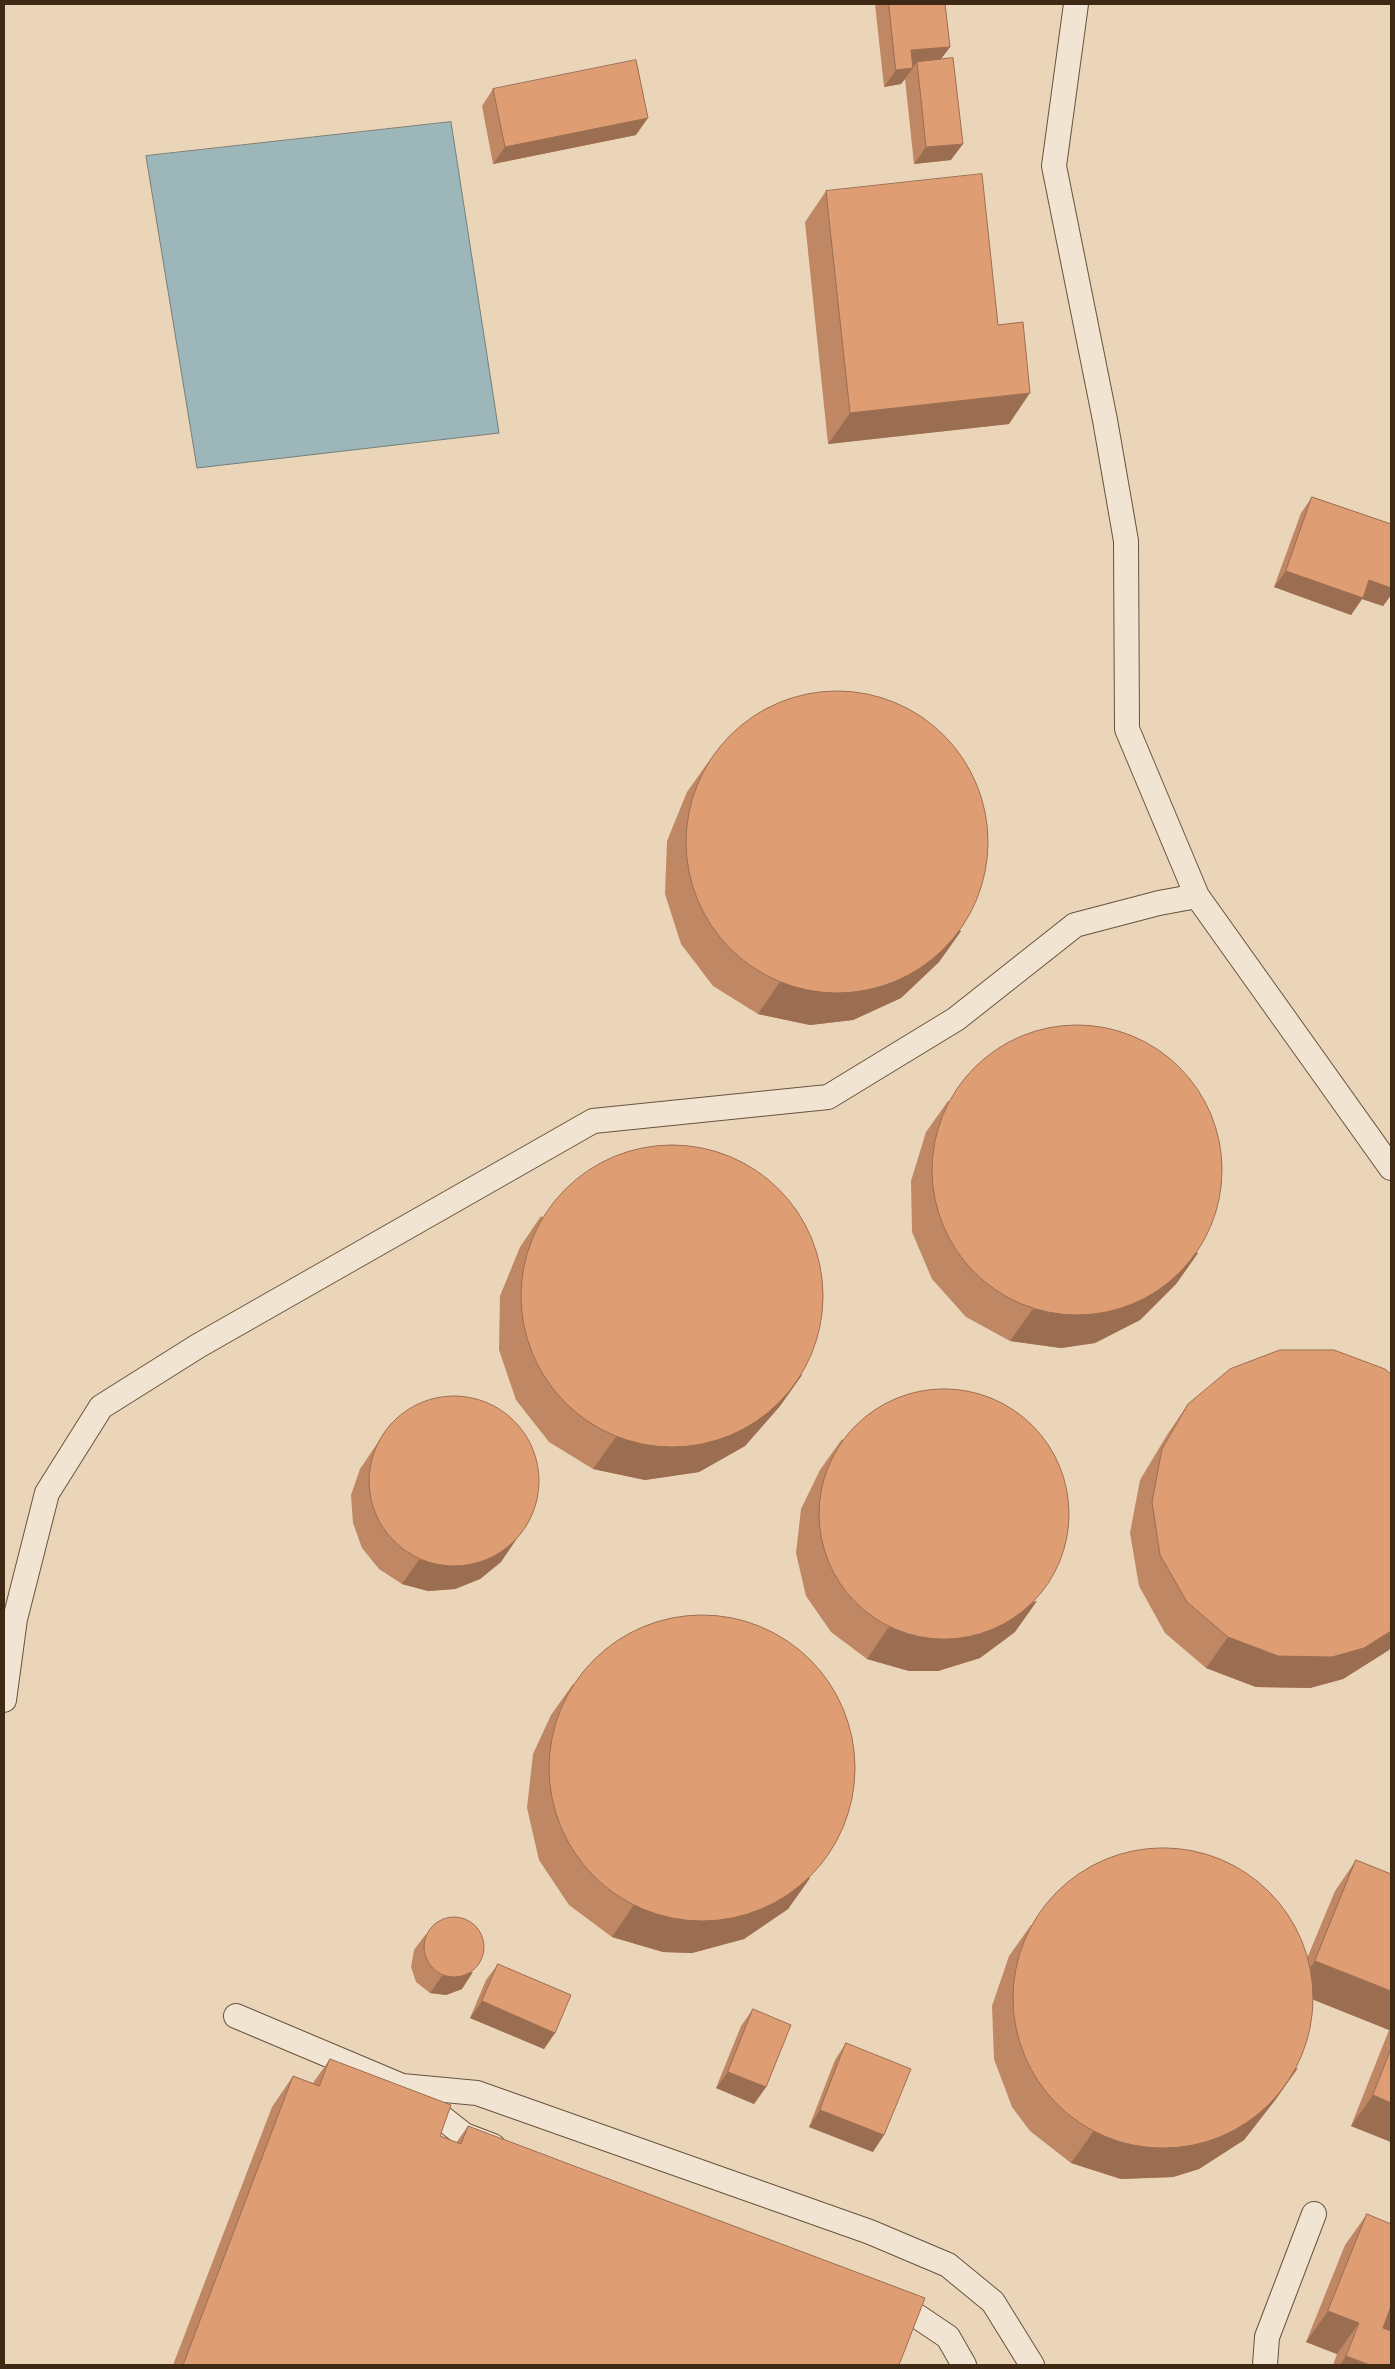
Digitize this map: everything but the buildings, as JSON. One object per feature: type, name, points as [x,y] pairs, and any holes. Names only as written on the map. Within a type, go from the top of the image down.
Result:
[{"type":"lane","points":[[1076,4],[1054,166],[1105,420],[1126,541],[1127,729],[1197,896],[1391,1168]]},
{"type":"lane","points":[[4,1700],[16,1619],[47,1493],[101,1407],[198,1346],[593,1121],[828,1097],[956,1019],[1075,925],[1159,903],[1197,896]]},
{"type":"lane","points":[[236,2016],[402,2086],[464,2135],[510,2153]]},
{"type":"lane","points":[[402,2086],[477,2092],[870,2232],[948,2265],[993,2302],[1032,2365]]},
{"type":"lane","points":[[1265,2365],[1267,2336],[1314,2214]]},
{"type":"lane","points":[[869,2294],[905,2308],[948,2337],[964,2365]]},
{"type":"water","points":[[451,122],[499,433],[197,468],[146,156]]}]
